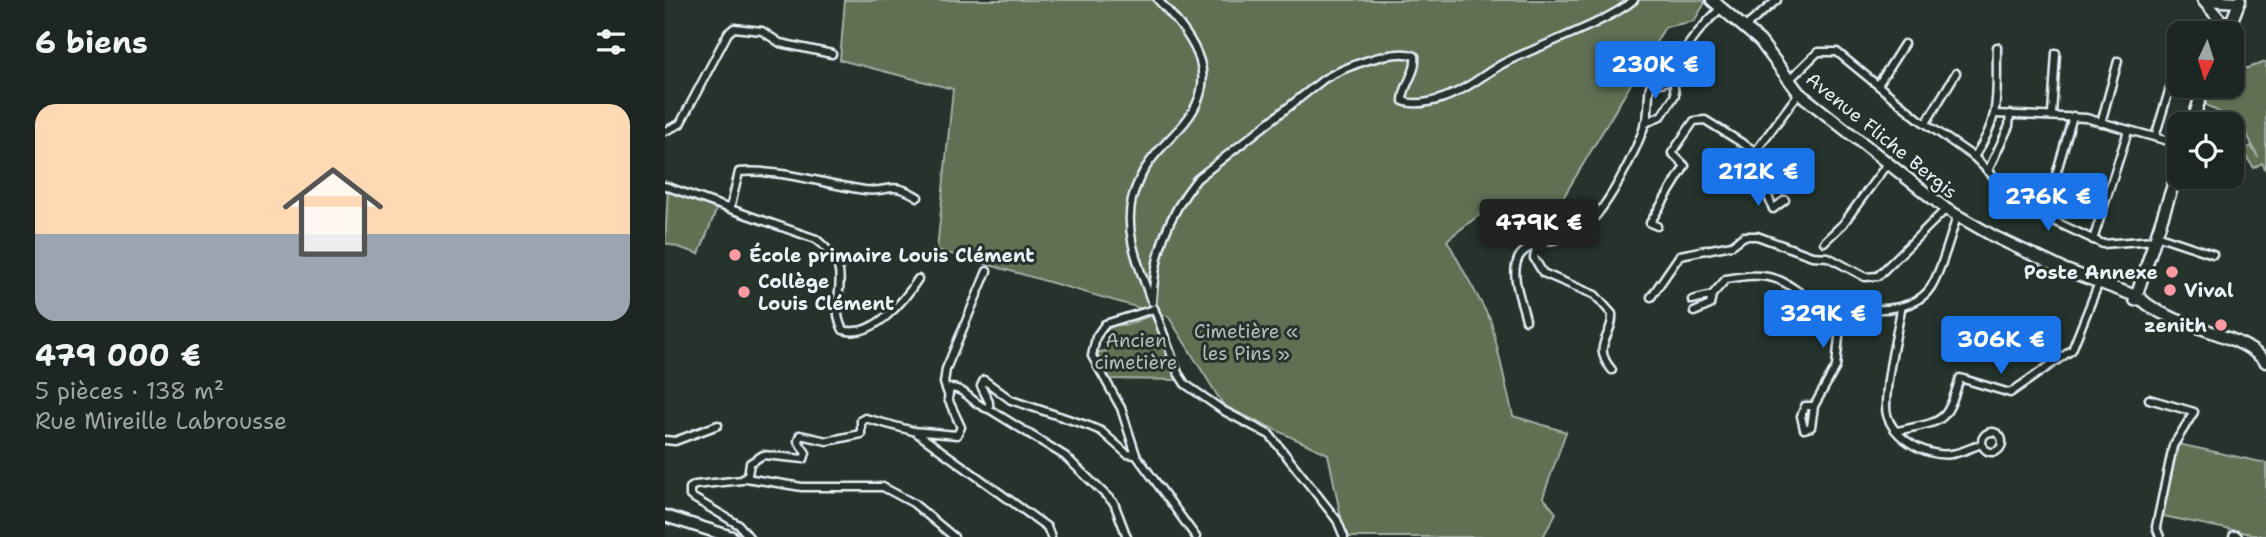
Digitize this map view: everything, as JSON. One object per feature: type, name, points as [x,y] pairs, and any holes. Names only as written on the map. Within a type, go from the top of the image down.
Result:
[{"type":"street","points":[[1158,0],[1196,46],[1203,72],[1201,94],[1195,107],[1148,162],[1132,199],[1132,243],[1153,305],[1178,373],[1185,384],[1224,411],[1270,435],[1337,520],[1344,537]]},
{"type":"street","points":[[1153,305],[1157,251],[1181,200],[1197,179],[1324,79],[1339,70],[1404,52],[1415,56],[1416,65],[1403,91],[1403,100],[1409,103],[1440,99],[1455,93],[1503,63],[1611,15],[1634,0]]},
{"type":"street","name":"Avenue Fliche Bergis","points":[[1712,0],[1769,51],[1799,93],[1957,217],[2098,285],[2137,295],[2156,309],[2251,350],[2266,362]]},
{"type":"street","points":[[1745,27],[1777,0]]},
{"type":"street","points":[[2204,0],[2239,1],[2232,21]]},
{"type":"street","points":[[2204,0],[2220,21]]},
{"type":"street","points":[[1644,124],[1662,115],[1675,95],[1672,80],[1695,33],[1721,7]]},
{"type":"street","points":[[665,131],[680,124],[733,28],[762,30],[780,43],[832,54]]},
{"type":"street","points":[[1878,85],[1904,44]]},
{"type":"street","points":[[1974,157],[1991,132],[1995,114],[1997,47]]},
{"type":"street","points":[[1788,81],[1818,52],[1837,52],[1926,123],[1974,157],[2005,188],[2044,216],[2103,244],[2155,237],[2213,254]]},
{"type":"street","points":[[2052,114],[2056,53]]},
{"type":"street","points":[[2101,123],[2118,61]]},
{"type":"street","points":[[1926,123],[1956,73]]},
{"type":"street","points":[[1526,320],[1515,275],[1519,257],[1528,248],[1567,237],[1591,224],[1602,209],[1644,124],[1650,86],[1672,80]]},
{"type":"street","points":[[1732,183],[1799,93]]},
{"type":"street","points":[[2155,138],[2167,97]]},
{"type":"street","points":[[1995,114],[2073,116],[2167,141]]},
{"type":"street","points":[[1988,172],[2000,149],[2010,114]]},
{"type":"street","points":[[2044,216],[2073,116]]},
{"type":"street","points":[[1657,226],[1650,223],[1685,166],[1672,153],[1694,121],[1705,120],[1753,153],[1773,209],[1785,200]]},
{"type":"street","points":[[2093,240],[2129,131]]},
{"type":"street","points":[[1824,242],[1843,224],[1888,164]]},
{"type":"street","points":[[730,209],[739,172],[756,170],[820,179],[870,190],[898,187],[918,197]]},
{"type":"street","points":[[665,186],[816,239],[827,247],[840,269],[838,321],[843,330],[851,332],[865,328],[896,308],[918,279]]},
{"type":"street","points":[[2137,295],[2171,189]]},
{"type":"street","points":[[1651,297],[1680,255],[1732,245],[1744,236],[1757,236],[1812,256],[1828,257],[1865,277],[1878,276],[1946,209]]},
{"type":"street","points":[[1695,312],[1710,305],[1712,295],[1726,279],[1750,275],[1778,279],[1814,300],[1842,306],[1901,309],[1917,303],[1931,287],[1957,217]]},
{"type":"street","points":[[1537,245],[1534,258],[1543,273],[1595,296],[1612,314],[1602,346],[1605,360],[1612,370]]},
{"type":"street","points":[[746,478],[750,463],[759,456],[804,459],[806,453],[798,441],[803,433],[827,441],[860,435],[861,420],[865,418],[914,431],[951,437],[959,434],[961,424],[944,383],[946,369],[986,271]]},
{"type":"street","points":[[1897,431],[1936,422],[1949,412],[1960,378],[2010,393],[2071,350],[2098,285]]},
{"type":"street","points":[[1692,300],[1712,295]]},
{"type":"street","points":[[1153,305],[1099,328],[1093,345],[1095,364],[1121,408],[1136,455],[1196,537]]},
{"type":"street","points":[[1814,406],[1836,367],[1842,306]]},
{"type":"street","points":[[1901,309],[1885,410],[1897,431],[1910,444],[1930,454],[1951,454],[1982,444]]},
{"type":"street","points":[[989,409],[989,402],[981,386],[984,380],[1011,400],[1101,431],[1127,454],[1136,455]]},
{"type":"street","points":[[948,394],[950,388],[961,389],[982,408],[989,409],[1065,456],[1114,503],[1127,537]]},
{"type":"street","points":[[2149,399],[2185,407],[2194,413],[2173,446],[2156,527],[2160,537]]},
{"type":"street","points":[[665,440],[675,441],[717,425]]},
{"type":"street","points":[[914,431],[1047,527],[1051,537]]},
{"type":"street","points":[[749,537],[739,525],[692,498],[688,491],[693,485],[746,478],[801,486],[883,486],[913,503],[954,537]]},
{"type":"street","points":[[665,516],[732,537]]},
{"type":"green space","name":"Cimetière « les Pins »","points":[[845,0],[1702,0],[1705,3],[1694,21],[1665,27],[1542,233],[1479,215],[1447,240],[1491,321],[1513,416],[1566,432],[1543,497],[1556,513],[1543,537],[1345,537],[1328,454],[1224,406],[1168,316],[937,250],[953,89],[840,60]]},
{"type":"green space","points":[[2266,62],[2266,171],[2262,163],[2254,168],[2244,154],[2244,150],[2251,146],[2258,157],[2244,128],[2244,112],[2218,112],[2204,103],[2206,98],[2244,98],[2244,68]]},
{"type":"green space","points":[[668,190],[717,208],[699,254],[665,243]]},
{"type":"green space","name":"Ancien cimetière","points":[[1149,316],[1154,319],[1177,380],[1111,379],[1097,358],[1099,352],[1106,351],[1107,330],[1112,325],[1127,325]]},
{"type":"green space","points":[[2178,444],[2266,463],[2266,537],[2163,516]]},
{"type":"place","name":"École primaire Louis Clément","points":[[735,255]]},
{"type":"place","name":"Poste Annexe","points":[[2172,272]]},
{"type":"place","name":"Vival","points":[[2170,290]]},
{"type":"place","name":"Collège Louis Clément","points":[[744,292]]},
{"type":"place","name":"zenith","points":[[2221,325]]}]
